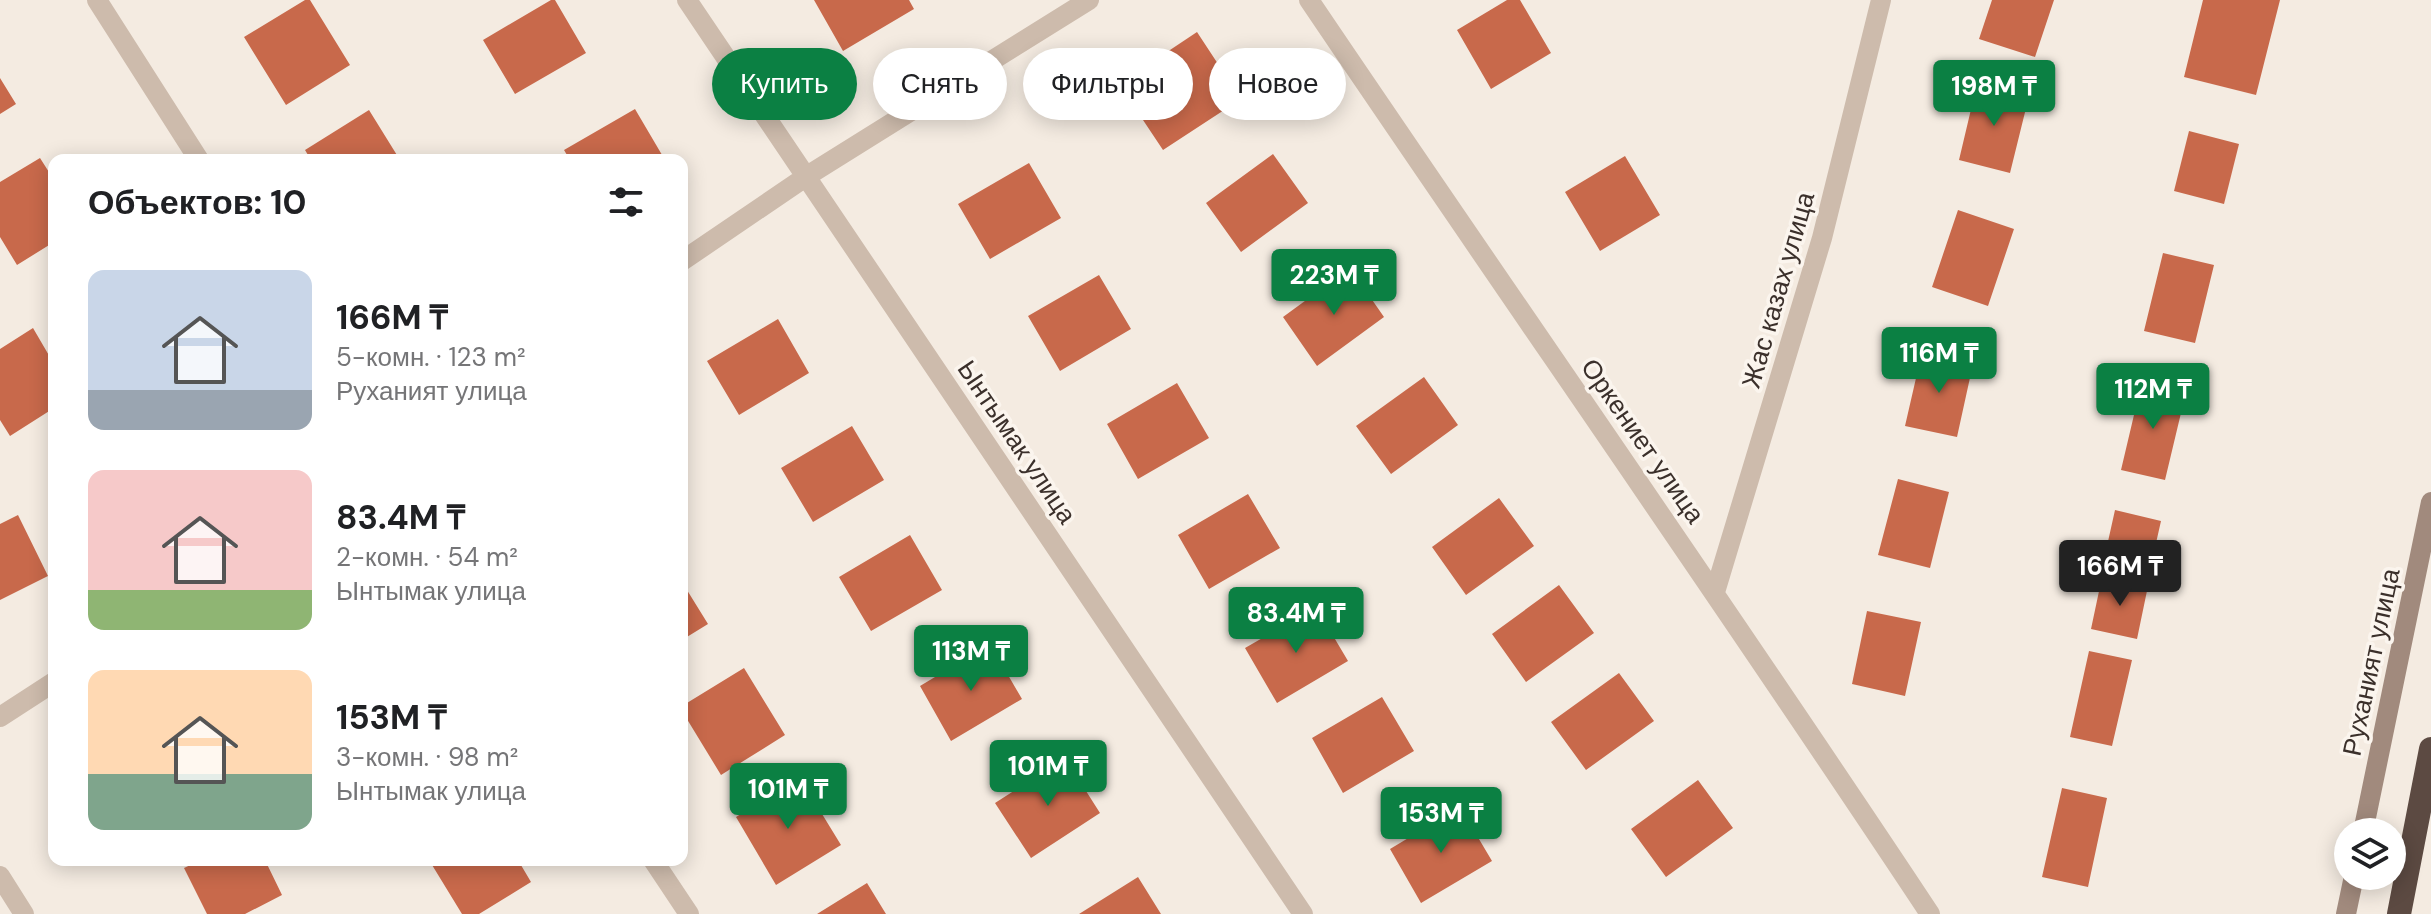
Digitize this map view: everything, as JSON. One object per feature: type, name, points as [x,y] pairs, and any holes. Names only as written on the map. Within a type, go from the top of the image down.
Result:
[{"type":"highway","points":[[2399,914],[2431,749]]},
{"type":"main road","name":"Руханият улица","points":[[2366,818],[2431,502]]},
{"type":"main road","points":[[2346,914],[2351,890]]},
{"type":"street","points":[[97,0],[195,154]]},
{"type":"street","name":"Ынтымак улица","points":[[687,0],[1303,914]]},
{"type":"street","points":[[688,257],[807,176],[1089,0]]},
{"type":"street","name":"Оркениет улица","points":[[1309,0],[1715,592],[1930,914]]},
{"type":"street","name":"Жас казах улица","points":[[1715,592],[1822,238],[1881,0]]},
{"type":"street","points":[[0,717],[48,686]]},
{"type":"street","points":[[657,866],[689,914]]},
{"type":"street","points":[[0,876],[24,914]]},
{"type":"building","points":[[305,0],[310,0],[350,65],[286,105],[244,37]]},
{"type":"building","points":[[555,0],[586,53],[515,94],[483,40]]},
{"type":"building","points":[[814,0],[909,0],[914,9],[848,48],[841,48]]},
{"type":"building","points":[[1507,0],[1520,0],[1551,53],[1491,89],[1457,30]]},
{"type":"building","points":[[1992,0],[2054,0],[2035,57],[1979,39]]},
{"type":"building","points":[[2203,0],[2280,0],[2256,95],[2184,77]]},
{"type":"building","points":[[1197,32],[1209,50],[1209,120],[1163,150],[1143,120],[1193,120],[1193,48],[1173,48]]},
{"type":"building","points":[[0,78],[16,104],[0,114]]},
{"type":"building","points":[[1977,84],[2029,96],[2010,173],[1959,160]]},
{"type":"building","points":[[635,109],[661,154],[566,154],[564,150]]},
{"type":"building","points":[[369,110],[396,154],[307,154],[305,150]]},
{"type":"building","points":[[2189,131],[2239,144],[2224,204],[2174,191]]},
{"type":"building","points":[[1273,154],[1308,203],[1241,252],[1206,203]]},
{"type":"building","points":[[1625,156],[1660,215],[1600,251],[1565,192]]},
{"type":"building","points":[[40,158],[48,171],[48,246],[17,265],[0,237],[0,182]]},
{"type":"building","points":[[1029,163],[1061,218],[990,259],[958,204]]},
{"type":"building","points":[[1958,210],[2014,229],[1988,306],[1932,287]]},
{"type":"building","points":[[2163,253],[2214,265],[2195,343],[2144,331]]},
{"type":"building","points":[[1350,268],[1384,317],[1317,366],[1283,317]]},
{"type":"building","points":[[1099,275],[1131,329],[1060,371],[1028,316]]},
{"type":"building","points":[[778,319],[809,373],[739,415],[707,361]]},
{"type":"building","points":[[33,328],[48,354],[48,412],[10,436],[0,420],[0,349]]},
{"type":"building","points":[[1922,352],[1973,364],[1957,437],[1905,426]]},
{"type":"building","points":[[1424,377],[1458,425],[1391,474],[1356,426]]},
{"type":"building","points":[[2142,381],[2186,392],[2165,480],[2121,470]]},
{"type":"building","points":[[1177,383],[1209,438],[1138,479],[1107,424]]},
{"type":"building","points":[[852,426],[884,480],[813,522],[781,468]]},
{"type":"building","points":[[1898,479],[1949,492],[1930,568],[1878,555]]},
{"type":"building","points":[[1248,494],[1280,548],[1209,589],[1178,535]]},
{"type":"building","points":[[1499,498],[1534,546],[1466,595],[1432,547]]},
{"type":"building","points":[[2115,510],[2161,521],[2149,574],[2103,564]]},
{"type":"building","points":[[18,515],[48,576],[0,600],[0,524]]},
{"type":"building","points":[[910,535],[942,590],[871,631],[839,577]]},
{"type":"building","points":[[2102,577],[2148,586],[2137,639],[2091,629]]},
{"type":"building","points":[[1559,585],[1594,633],[1526,682],[1492,634]]},
{"type":"building","points":[[688,592],[708,624],[688,636]]},
{"type":"building","points":[[1316,607],[1348,661],[1277,703],[1245,648]]},
{"type":"building","points":[[1867,611],[1921,622],[1905,696],[1852,684]]},
{"type":"building","points":[[990,644],[1022,699],[951,741],[920,686]]},
{"type":"building","points":[[2089,651],[2132,660],[2112,746],[2070,737]]},
{"type":"building","points":[[744,668],[785,735],[721,775],[688,721],[688,702]]},
{"type":"building","points":[[1619,673],[1654,721],[1586,770],[1551,722]]},
{"type":"building","points":[[1382,697],[1414,751],[1343,793],[1312,738]]},
{"type":"building","points":[[1065,758],[1100,813],[1031,858],[995,803]]},
{"type":"building","points":[[800,778],[841,845],[776,885],[736,817]]},
{"type":"building","points":[[1698,780],[1733,828],[1666,877],[1631,829]]},
{"type":"building","points":[[2062,788],[2107,798],[2088,887],[2042,877]]},
{"type":"building","points":[[1460,807],[1492,861],[1421,903],[1390,849]]},
{"type":"building","points":[[268,866],[282,895],[245,914],[207,914],[184,868]]},
{"type":"building","points":[[433,866],[522,866],[531,882],[479,914],[462,914]]},
{"type":"building","points":[[1138,877],[1161,914],[1079,914]]},
{"type":"building","points":[[867,883],[886,914],[817,914]]}]
